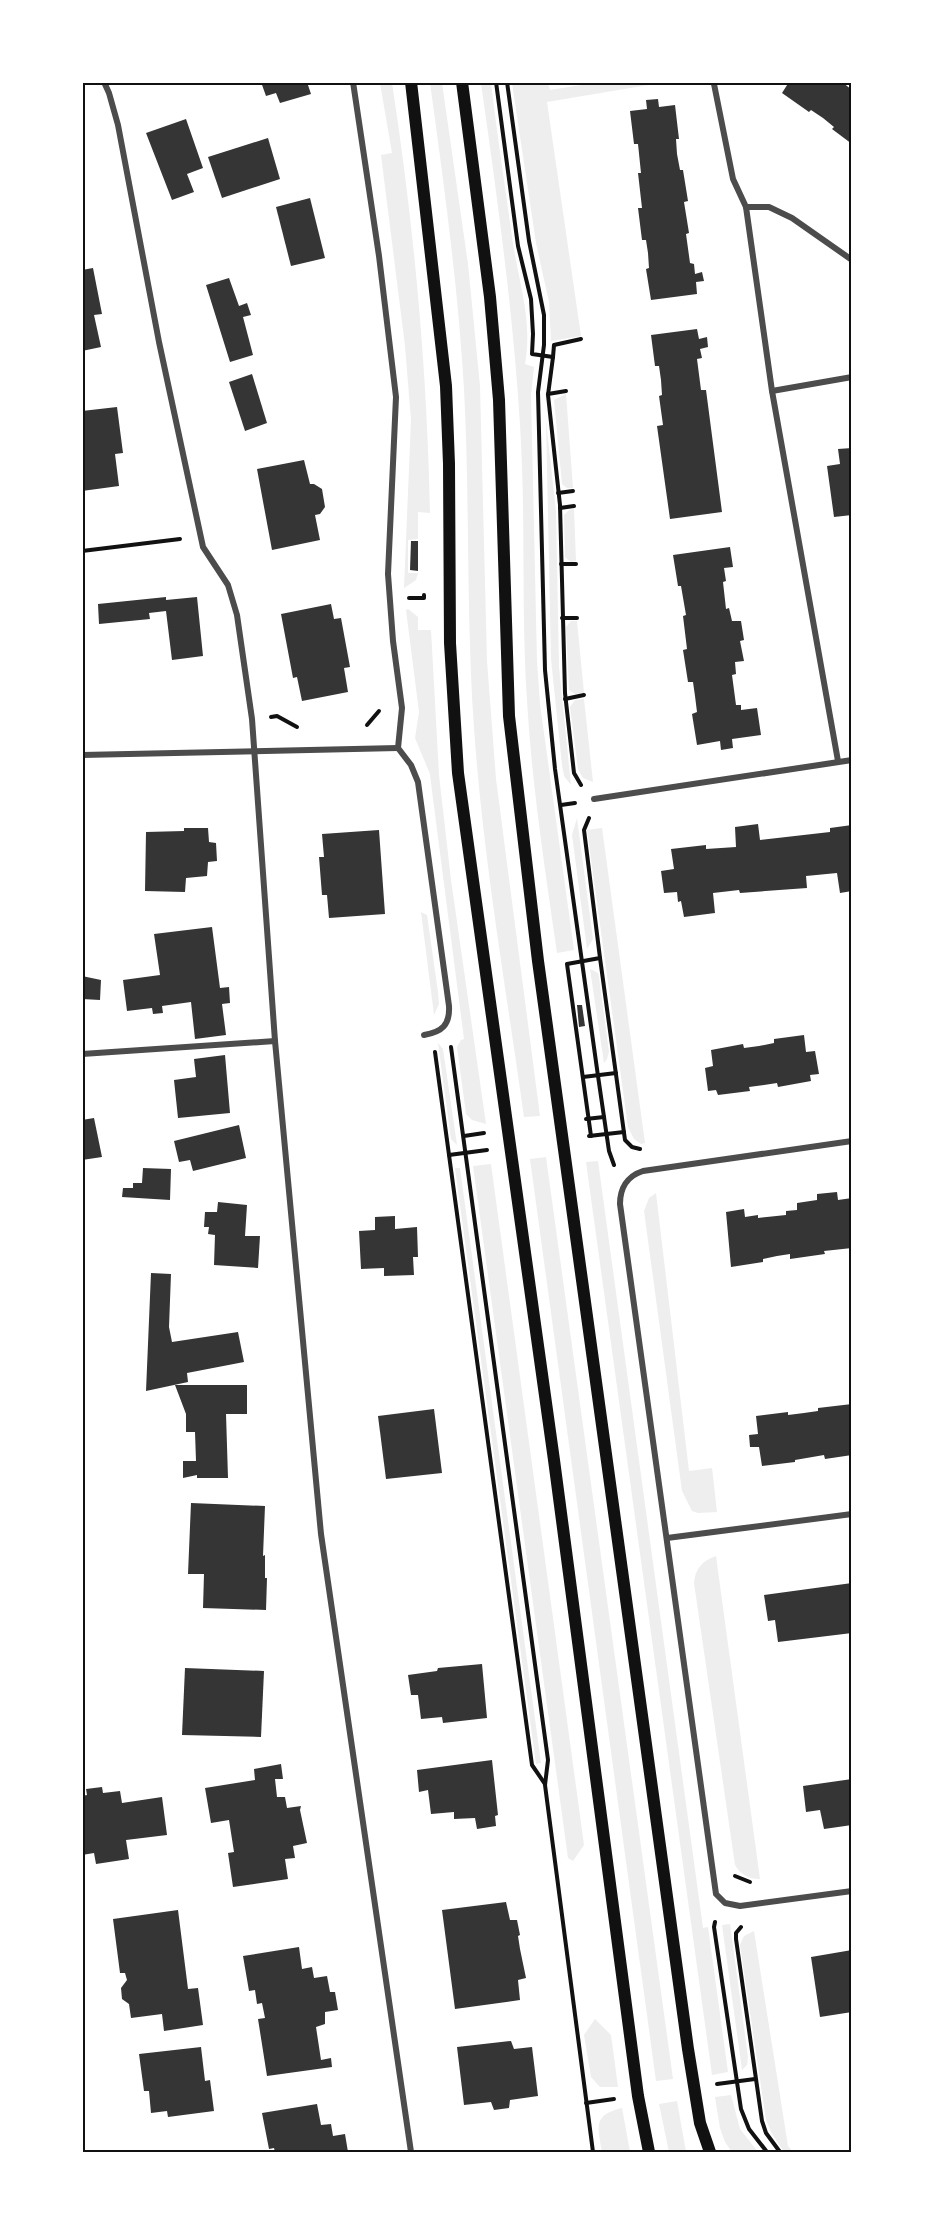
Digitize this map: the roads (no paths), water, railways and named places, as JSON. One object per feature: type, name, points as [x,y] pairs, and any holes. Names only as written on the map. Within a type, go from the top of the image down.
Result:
[{"type":"main road","points":[[411,82],[446,386],[450,643],[458,773],[492,1030],[554,1460],[638,2096],[650,2152]]},
{"type":"main road","points":[[462,82],[490,297],[499,400],[509,716],[536,938],[687,2037],[700,2123],[710,2152]]},
{"type":"street","points":[[104,82],[118,125],[159,342],[203,547],[228,585],[237,615],[255,750],[275,1041],[321,1534],[411,2152]]},
{"type":"street","points":[[353,82],[379,256],[396,398],[388,574],[393,640],[402,708],[398,748],[411,765],[418,783],[449,1006],[448,1021],[444,1027],[436,1033],[424,1035]]},
{"type":"street","points":[[714,84],[733,179],[746,207],[772,391],[838,761]]},
{"type":"street","points":[[746,207],[769,207],[792,218],[852,260]]},
{"type":"street","points":[[772,391],[852,377]]},
{"type":"street","points":[[82,755],[398,748]]},
{"type":"street","points":[[594,799],[852,760]]},
{"type":"street","points":[[82,1054],[275,1041]]},
{"type":"street","points":[[852,1141],[643,1171],[628,1179],[620,1197],[620,1212],[716,1894],[725,1903],[740,1906],[852,1891]]},
{"type":"street","points":[[667,1538],[852,1514]]}]
